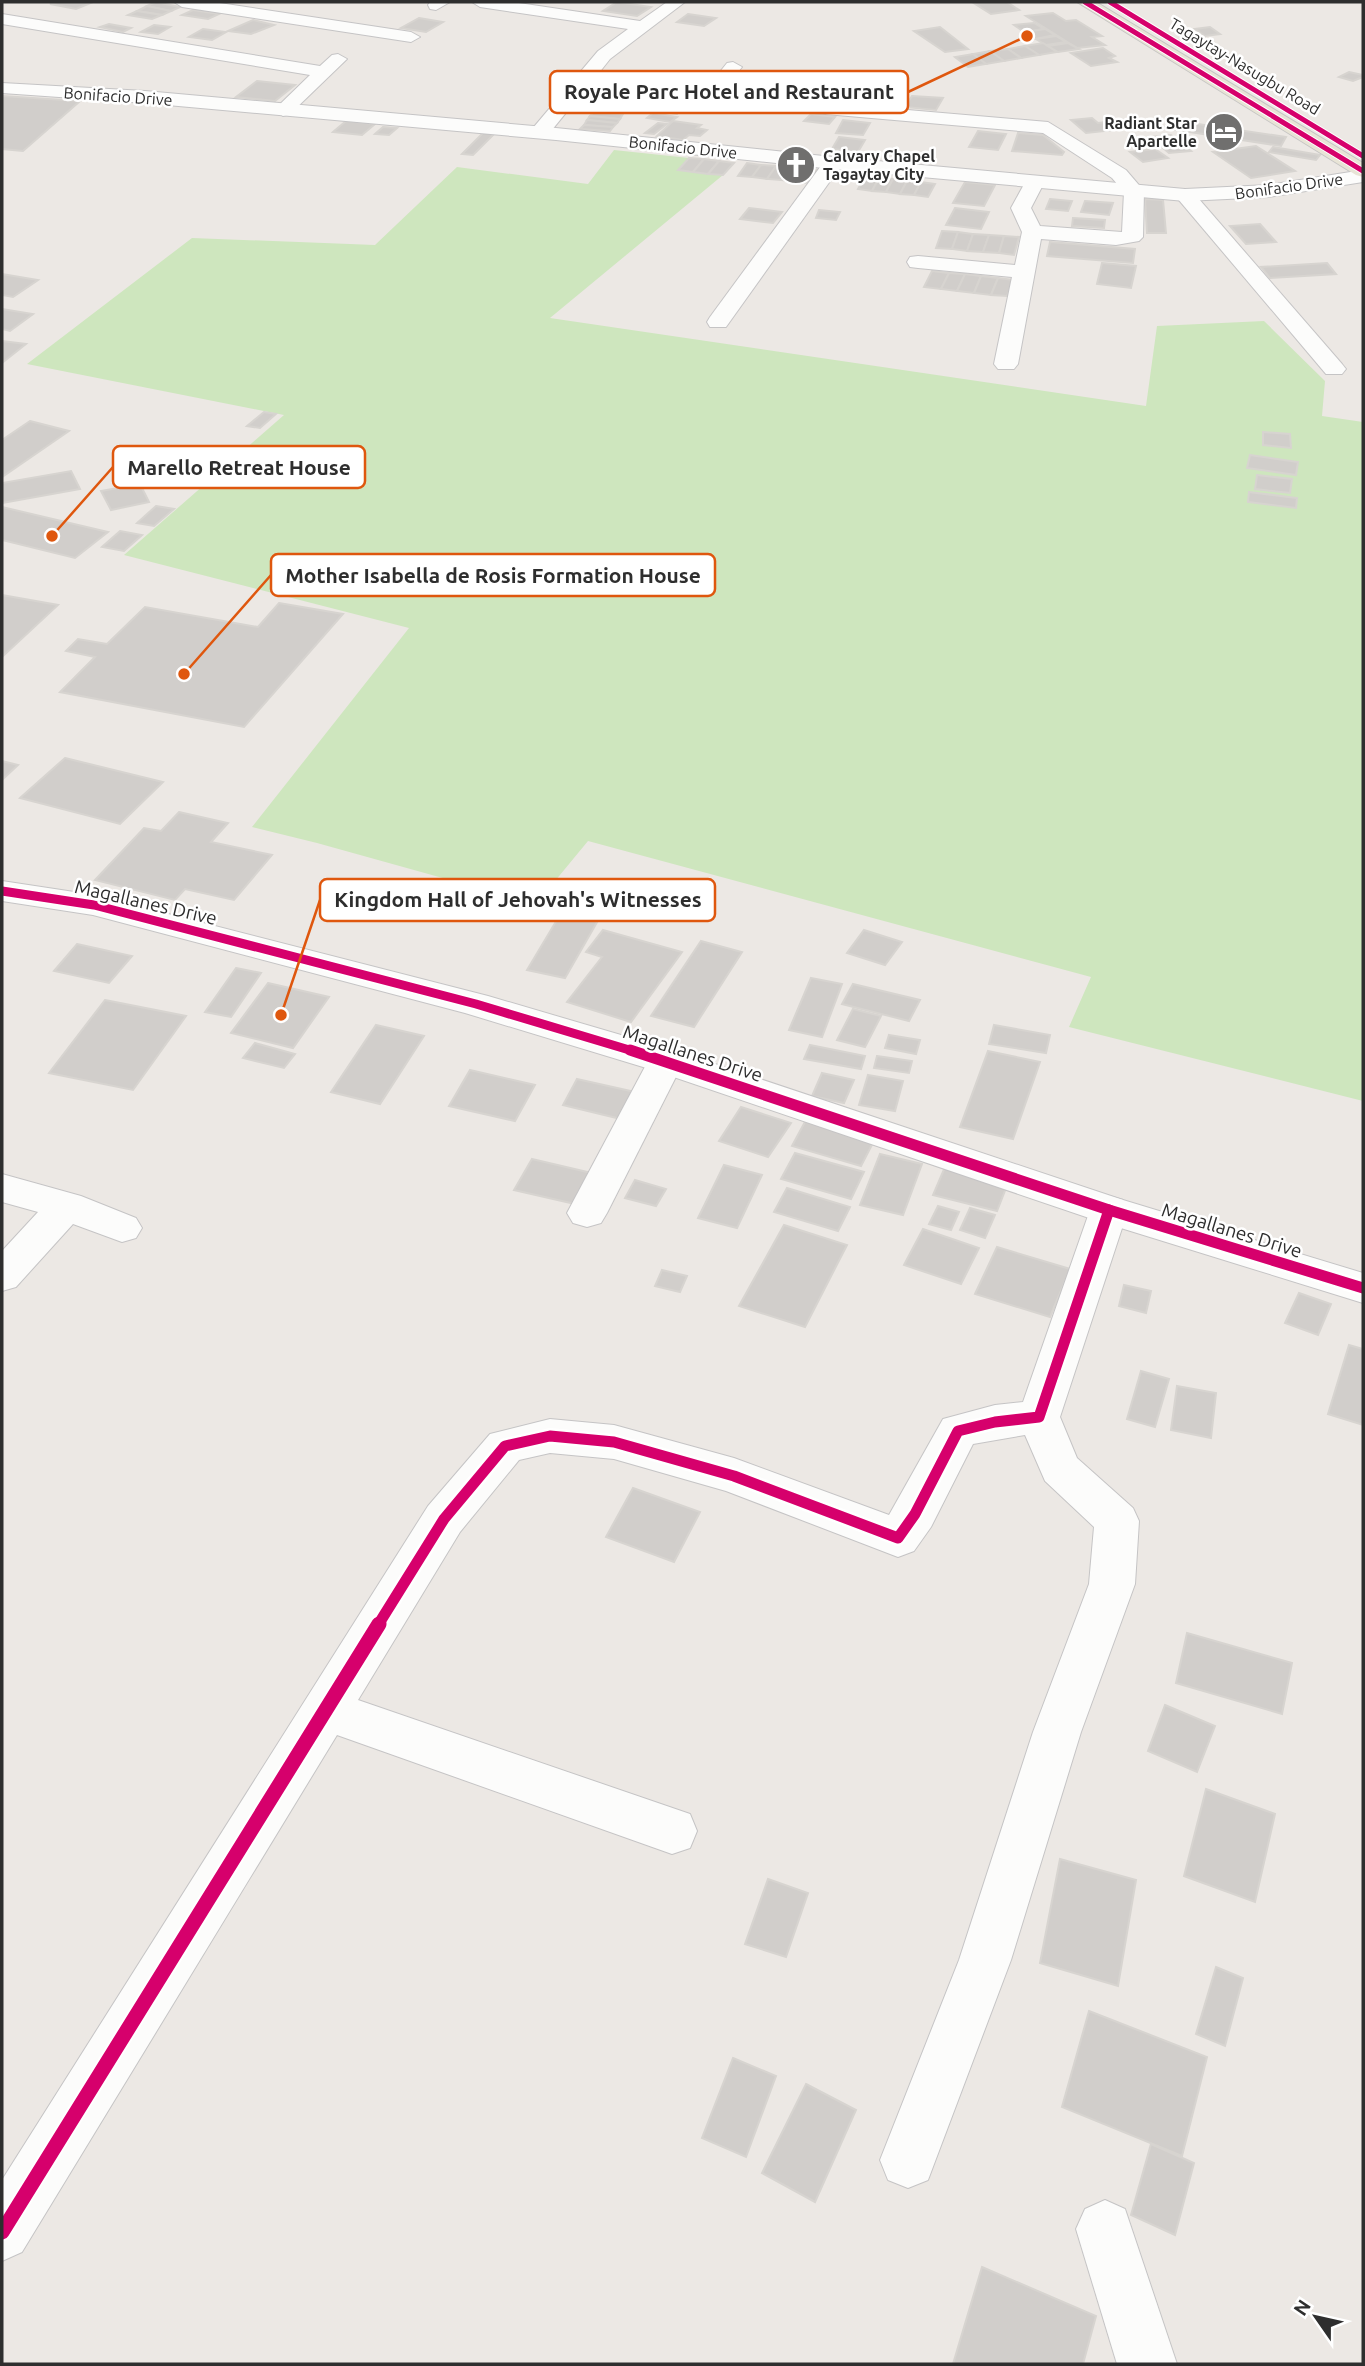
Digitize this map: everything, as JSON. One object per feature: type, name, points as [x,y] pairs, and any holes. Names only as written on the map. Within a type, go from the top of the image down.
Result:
[{"type":"main road","name":"Tagaytay-Nasugbu Road","points":[[1085,2],[1363,174]]},
{"type":"main road","name":"Tagaytay-Nasugbu Road","points":[[1110,2],[1363,156]]},
{"type":"street","points":[[182,2],[411,37]]},
{"type":"street","points":[[480,2],[642,26]]},
{"type":"street","points":[[540,132],[604,55],[677,2]]},
{"type":"street","points":[[2,19],[324,72]]},
{"type":"street","points":[[283,110],[369,31]]},
{"type":"street","points":[[708,99],[733,67]]},
{"type":"street","name":"Bonifacio Drive","points":[[2,88],[540,132],[833,163],[1185,195],[1269,191],[1363,174]]},
{"type":"street","points":[[576,88],[1048,128],[1119,174],[1133,191],[1132,237],[1116,239],[1032,232]]},
{"type":"street","points":[[718,322],[833,163]]},
{"type":"street","points":[[1006,364],[1032,232],[1021,208],[1035,181]]},
{"type":"street","points":[[1185,195],[1334,369]]},
{"type":"street","points":[[918,262],[1024,272]]},
{"type":"street","name":"Magallanes Drive","points":[[2,891],[94,905],[463,1000],[666,1061],[1109,1210],[1363,1288]]},
{"type":"street","points":[[587,1213],[666,1061]]},
{"type":"street","points":[[2,1188],[67,1206],[122,1228]]},
{"type":"street","points":[[2,1276],[67,1206]]},
{"type":"street","points":[[908,2160],[985,1960],[1057,1732],[1112,1584],[1117,1521],[1060,1469],[1039,1417],[1109,1210]]},
{"type":"street","points":[[2,2232],[444,1519],[505,1446],[550,1436],[614,1441],[734,1476],[898,1538],[915,1514],[958,1431],[995,1422],[1039,1417]]},
{"type":"street","points":[[326,1710],[672,1831]]},
{"type":"street","points":[[1105,2229],[1147,2364]]},
{"type":"green space","points":[[614,150],[689,158],[679,170],[723,175],[550,318],[1146,406],[1157,326],[1264,321],[1325,381],[1322,416],[1363,422],[1363,1101],[1069,1027],[1091,977],[588,841],[536,904],[252,827],[409,628],[124,555],[284,415],[27,364],[192,238],[375,245],[457,167],[588,184]]},
{"type":"building","points":[[93,2],[76,9],[50,4]]},
{"type":"building","points":[[156,2],[180,7],[171,11],[147,6]]},
{"type":"building","points":[[617,2],[651,7],[637,16],[603,11]]},
{"type":"building","points":[[972,2],[1007,2],[1019,10],[991,14]]},
{"type":"building","points":[[147,6],[171,11],[162,15],[137,11]]},
{"type":"building","points":[[193,10],[219,14],[208,19],[182,15]]},
{"type":"building","points":[[137,11],[162,15],[152,19],[128,15]]},
{"type":"building","points":[[1053,13],[1066,21],[1076,20],[1102,36],[1092,37],[1105,45],[1077,48],[1026,16]]},
{"type":"building","points":[[688,14],[716,18],[704,26],[677,22]]},
{"type":"building","points":[[419,18],[443,22],[426,32],[401,28]]},
{"type":"building","points":[[253,20],[274,25],[251,34],[228,31]]},
{"type":"building","points":[[1034,23],[1044,29],[1024,32],[1014,25]]},
{"type":"building","points":[[109,24],[131,28],[123,32],[100,27]]},
{"type":"building","points":[[154,25],[170,27],[158,34],[141,32]]},
{"type":"building","points":[[940,27],[968,49],[945,52],[914,31]]},
{"type":"building","points":[[1210,27],[1220,34],[1205,36],[1195,29]]},
{"type":"building","points":[[203,29],[226,32],[212,40],[189,37]]},
{"type":"building","points":[[1045,29],[1055,35],[1035,39],[1025,32]]},
{"type":"building","points":[[1056,36],[1066,42],[1046,45],[1036,39]]},
{"type":"building","points":[[1043,43],[1057,52],[1039,55],[1025,46]]},
{"type":"building","points":[[1068,43],[1079,49],[1058,52],[1048,46]]},
{"type":"building","points":[[1025,46],[1039,55],[1021,58],[1008,49]]},
{"type":"building","points":[[1103,48],[1115,56],[1109,58],[1117,62],[1091,66],[1071,53]]},
{"type":"building","points":[[1008,49],[1021,58],[1004,61],[990,51]]},
{"type":"building","points":[[990,51],[1004,61],[986,64],[973,54]]},
{"type":"building","points":[[973,54],[986,64],[968,67],[955,57]]},
{"type":"building","points":[[1349,72],[1363,77],[1353,81],[1339,77]]},
{"type":"building","points":[[257,81],[295,85],[275,101],[236,97]]},
{"type":"building","points":[[610,95],[644,98],[633,113],[598,111]]},
{"type":"building","points":[[2,96],[80,101],[23,151],[2,149]]},
{"type":"building","points":[[912,96],[943,98],[936,110],[905,107]]},
{"type":"building","points":[[656,101],[687,104],[677,114],[646,110]]},
{"type":"building","points":[[594,112],[623,114],[620,119],[590,116]]},
{"type":"building","points":[[653,113],[677,117],[670,122],[647,118]]},
{"type":"building","points":[[811,114],[835,117],[829,124],[804,121]]},
{"type":"building","points":[[590,116],[620,119],[617,123],[587,120]]},
{"type":"building","points":[[1092,118],[1098,123],[1114,121],[1123,129],[1086,133],[1071,120]]},
{"type":"building","points":[[587,120],[617,123],[613,127],[584,125]]},
{"type":"building","points":[[843,120],[870,123],[863,135],[836,133]]},
{"type":"building","name":"Radiant Star Apartelle","points":[[1171,120],[1286,137],[1281,146],[1164,128]]},
{"type":"building","points":[[346,121],[375,124],[362,135],[333,132]]},
{"type":"building","points":[[673,121],[701,125],[697,128],[707,130],[700,136],[689,135],[683,140],[657,136]]},
{"type":"building","points":[[658,123],[667,124],[654,134],[645,133]]},
{"type":"building","points":[[584,125],[613,127],[610,131],[580,129]]},
{"type":"building","points":[[383,127],[397,128],[389,135],[375,134]]},
{"type":"building","points":[[978,131],[1006,134],[998,150],[969,147]]},
{"type":"building","points":[[484,132],[495,133],[473,155],[462,154]]},
{"type":"building","points":[[1018,133],[1043,135],[1064,152],[1062,155],[1012,151]]},
{"type":"building","points":[[1171,135],[1191,151],[1169,153],[1150,137]]},
{"type":"building","points":[[839,137],[865,140],[858,152],[832,149]]},
{"type":"building","points":[[1256,146],[1295,171],[1251,178],[1213,152]]},
{"type":"building","points":[[1273,147],[1320,155],[1316,160],[1269,152]]},
{"type":"building","points":[[1155,149],[1168,158],[1143,162],[1130,152]]},
{"type":"building","points":[[689,158],[704,159],[693,172],[678,170]]},
{"type":"building","points":[[704,159],[719,161],[708,174],[693,172]]},
{"type":"building","points":[[719,161],[734,163],[723,175],[708,174]]},
{"type":"building","points":[[747,163],[761,165],[752,177],[738,176]]},
{"type":"building","points":[[761,165],[776,166],[767,179],[752,177]]},
{"type":"building","points":[[776,166],[790,168],[781,180],[767,179]]},
{"type":"building","points":[[790,168],[804,169],[796,182],[781,180]]},
{"type":"building","points":[[804,169],[819,170],[810,183],[796,182]]},
{"type":"building","points":[[865,177],[879,178],[872,191],[858,189]]},
{"type":"building","points":[[879,178],[893,179],[886,192],[872,191]]},
{"type":"building","points":[[893,179],[907,181],[900,194],[886,192]]},
{"type":"building","points":[[907,181],[921,182],[914,195],[900,194]]},
{"type":"building","points":[[921,182],[935,184],[928,197],[914,195]]},
{"type":"building","points":[[965,182],[995,185],[984,206],[953,203]]},
{"type":"building","points":[[1050,199],[1072,201],[1068,211],[1046,209]]},
{"type":"building","points":[[1145,199],[1163,200],[1166,233],[1147,233]]},
{"type":"building","points":[[1085,201],[1113,203],[1109,215],[1081,212]]},
{"type":"building","points":[[749,208],[782,212],[773,223],[740,219]]},
{"type":"building","points":[[955,208],[989,212],[981,229],[946,225]]},
{"type":"building","points":[[819,210],[840,212],[836,220],[816,218]]},
{"type":"building","points":[[1073,218],[1105,220],[1104,228],[1072,226]]},
{"type":"building","points":[[1260,224],[1276,242],[1246,244],[1230,226]]},
{"type":"building","points":[[942,231],[958,232],[952,249],[936,248]]},
{"type":"building","points":[[958,232],[973,234],[967,251],[952,249]]},
{"type":"building","points":[[973,234],[989,235],[983,252],[967,251]]},
{"type":"building","points":[[989,235],[1004,236],[999,253],[983,252]]},
{"type":"building","points":[[1004,236],[1019,237],[1014,255],[999,253]]},
{"type":"building","points":[[1050,242],[1135,249],[1133,263],[1047,256]]},
{"type":"building","points":[[1102,263],[1136,266],[1131,288],[1097,284]]},
{"type":"building","points":[[1327,263],[1336,274],[1270,278],[1261,267]]},
{"type":"building","points":[[932,271],[949,273],[941,289],[924,287]]},
{"type":"building","points":[[949,273],[965,274],[957,291],[941,289]]},
{"type":"building","points":[[2,274],[38,280],[13,297],[2,295]]},
{"type":"building","points":[[965,274],[981,276],[974,293],[957,291]]},
{"type":"building","points":[[981,276],[998,278],[991,295],[974,293]]},
{"type":"building","points":[[998,278],[1014,280],[1007,296],[991,295]]},
{"type":"building","points":[[2,309],[33,314],[10,331],[2,329]]},
{"type":"building","points":[[2,341],[26,344],[2,363]]},
{"type":"building","points":[[264,412],[276,414],[260,428],[247,426]]},
{"type":"building","points":[[30,421],[69,431],[2,477],[2,440]]},
{"type":"building","points":[[1263,432],[1290,434],[1291,448],[1263,445]]},
{"type":"building","points":[[1250,455],[1298,462],[1296,475],[1247,468]]},
{"type":"building","points":[[71,471],[80,489],[2,503],[2,483]]},
{"type":"building","points":[[1257,475],[1292,479],[1290,493],[1255,489]]},
{"type":"building","points":[[140,484],[149,502],[111,510],[101,491]]},
{"type":"building","points":[[1249,492],[1297,498],[1296,508],[1248,502]]},
{"type":"building","points":[[156,506],[174,509],[154,526],[137,523]]},
{"type":"building","points":[[2,507],[108,532],[75,558],[2,540]]},
{"type":"building","points":[[120,531],[142,535],[124,551],[102,547]]},
{"type":"building","points":[[2,595],[58,605],[2,657]]},
{"type":"building","points":[[279,603],[343,614],[244,727],[60,692],[95,657],[66,651],[78,639],[107,644],[145,607],[258,627]]},
{"type":"building","points":[[65,758],[163,782],[120,824],[20,798]]},
{"type":"building","points":[[2,761],[18,765],[2,780]]},
{"type":"building","points":[[179,812],[228,823],[211,842],[272,855],[234,900],[185,889],[175,900],[95,880],[144,828],[161,831]]},
{"type":"building","points":[[567,903],[604,910],[565,978],[527,970]]},
{"type":"building","points":[[603,930],[682,952],[631,1022],[567,1002],[602,957],[586,952]]},
{"type":"building","points":[[864,930],[902,942],[885,965],[847,953]]},
{"type":"building","points":[[701,941],[742,952],[694,1027],[651,1016]]},
{"type":"building","points":[[77,944],[132,956],[109,983],[54,971]]},
{"type":"building","points":[[236,968],[261,973],[231,1017],[205,1012]]},
{"type":"building","points":[[811,978],[842,984],[822,1037],[789,1030]]},
{"type":"building","points":[[268,983],[329,997],[293,1048],[231,1033]]},
{"type":"building","points":[[853,984],[920,1000],[909,1021],[842,1004]]},
{"type":"building","points":[[105,1000],[186,1016],[133,1090],[49,1073]]},
{"type":"building","points":[[853,1009],[881,1016],[865,1047],[837,1040]]},
{"type":"building","points":[[376,1025],[424,1036],[380,1104],[331,1092]]},
{"type":"building","points":[[994,1025],[1050,1035],[1046,1053],[989,1044]]},
{"type":"building","points":[[889,1035],[920,1040],[916,1054],[885,1048]]},
{"type":"building","points":[[255,1043],[295,1054],[284,1068],[243,1058]]},
{"type":"building","points":[[810,1045],[865,1056],[861,1069],[804,1059]]},
{"type":"building","points":[[988,1051],[1040,1062],[1013,1139],[960,1127]]},
{"type":"building","points":[[877,1056],[912,1061],[909,1073],[874,1068]]},
{"type":"building","points":[[470,1070],[535,1085],[515,1121],[449,1106]]},
{"type":"building","points":[[822,1073],[854,1080],[844,1103],[812,1096]]},
{"type":"building","points":[[868,1075],[903,1081],[895,1111],[859,1105]]},
{"type":"building","points":[[577,1079],[635,1092],[621,1119],[563,1105]]},
{"type":"building","points":[[741,1107],[791,1123],[768,1157],[719,1141]]},
{"type":"building","points":[[806,1120],[875,1139],[861,1166],[792,1146]]},
{"type":"building","points":[[795,1153],[864,1172],[851,1199],[781,1179]]},
{"type":"building","points":[[880,1154],[922,1164],[903,1215],[860,1205]]},
{"type":"building","points":[[532,1159],[600,1175],[584,1206],[514,1190]]},
{"type":"building","points":[[724,1165],[762,1175],[737,1228],[698,1218]]},
{"type":"building","points":[[945,1167],[1008,1183],[997,1211],[933,1195]]},
{"type":"building","points":[[635,1180],[666,1189],[656,1206],[625,1198]]},
{"type":"building","points":[[787,1188],[850,1207],[838,1231],[774,1212]]},
{"type":"building","points":[[938,1206],[959,1212],[951,1230],[929,1224]]},
{"type":"building","points":[[970,1208],[995,1215],[985,1238],[960,1230]]},
{"type":"building","points":[[784,1225],[847,1245],[805,1327],[739,1306]]},
{"type":"building","points":[[923,1229],[979,1248],[961,1284],[904,1265]]},
{"type":"building","points":[[997,1247],[1070,1269],[1050,1317],[975,1294]]},
{"type":"building","points":[[662,1270],[687,1276],[680,1292],[655,1286]]},
{"type":"building","points":[[1124,1285],[1151,1291],[1146,1313],[1119,1306]]},
{"type":"building","points":[[1299,1293],[1331,1304],[1318,1335],[1285,1323]]},
{"type":"building","points":[[1349,1345],[1363,1349],[1363,1425],[1328,1414]]},
{"type":"building","points":[[1141,1371],[1169,1379],[1155,1427],[1127,1419]]},
{"type":"building","points":[[1177,1386],[1216,1393],[1211,1438],[1171,1430]]},
{"type":"building","points":[[633,1488],[700,1512],[674,1562],[606,1537]]},
{"type":"building","points":[[1187,1633],[1292,1663],[1282,1714],[1176,1683]]},
{"type":"building","points":[[1165,1705],[1215,1726],[1197,1772],[1148,1751]]},
{"type":"building","points":[[1206,1789],[1275,1814],[1255,1902],[1184,1876]]},
{"type":"building","points":[[1060,1859],[1136,1880],[1118,1986],[1040,1963]]},
{"type":"building","points":[[768,1879],[808,1893],[786,1957],[745,1944]]},
{"type":"building","points":[[1216,1967],[1243,1978],[1225,2046],[1196,2034]]},
{"type":"building","points":[[1089,2011],[1207,2057],[1182,2156],[1062,2107]]},
{"type":"building","points":[[733,2058],[776,2076],[746,2157],[702,2138]]},
{"type":"building","points":[[806,2084],[856,2110],[815,2202],[762,2173]]},
{"type":"building","points":[[1151,2144],[1194,2163],[1175,2235],[1131,2215]]},
{"type":"building","points":[[982,2267],[1096,2316],[1083,2364],[953,2364]]},
{"type":"cycle path","points":[[1085,2],[1363,171]]},
{"type":"cycle path","points":[[1110,2],[1363,156]]},
{"type":"cycle path","points":[[2,891],[94,905],[476,1004],[666,1061],[1109,1210],[1363,1288]]},
{"type":"cycle path","points":[[2,2232],[444,1519],[505,1446],[550,1436],[614,1442],[734,1476],[898,1538],[915,1514],[958,1431],[995,1422],[1039,1417],[1109,1210]]},
{"type":"place","name":"Royale Parc Hotel and Restaurant","points":[[1027,36]]},
{"type":"place","name":"Radiant Star Apartelle","points":[[1224,132]]},
{"type":"place","name":"Calvary Chapel Tagaytay City","points":[[796,165]]},
{"type":"place","name":"Marello Retreat House","points":[[52,536]]},
{"type":"place","name":"Mother Isabella de Rosis Formation House","points":[[184,674]]},
{"type":"place","name":"Kingdom Hall of Jehovah's Witnesses","points":[[281,1015]]}]
